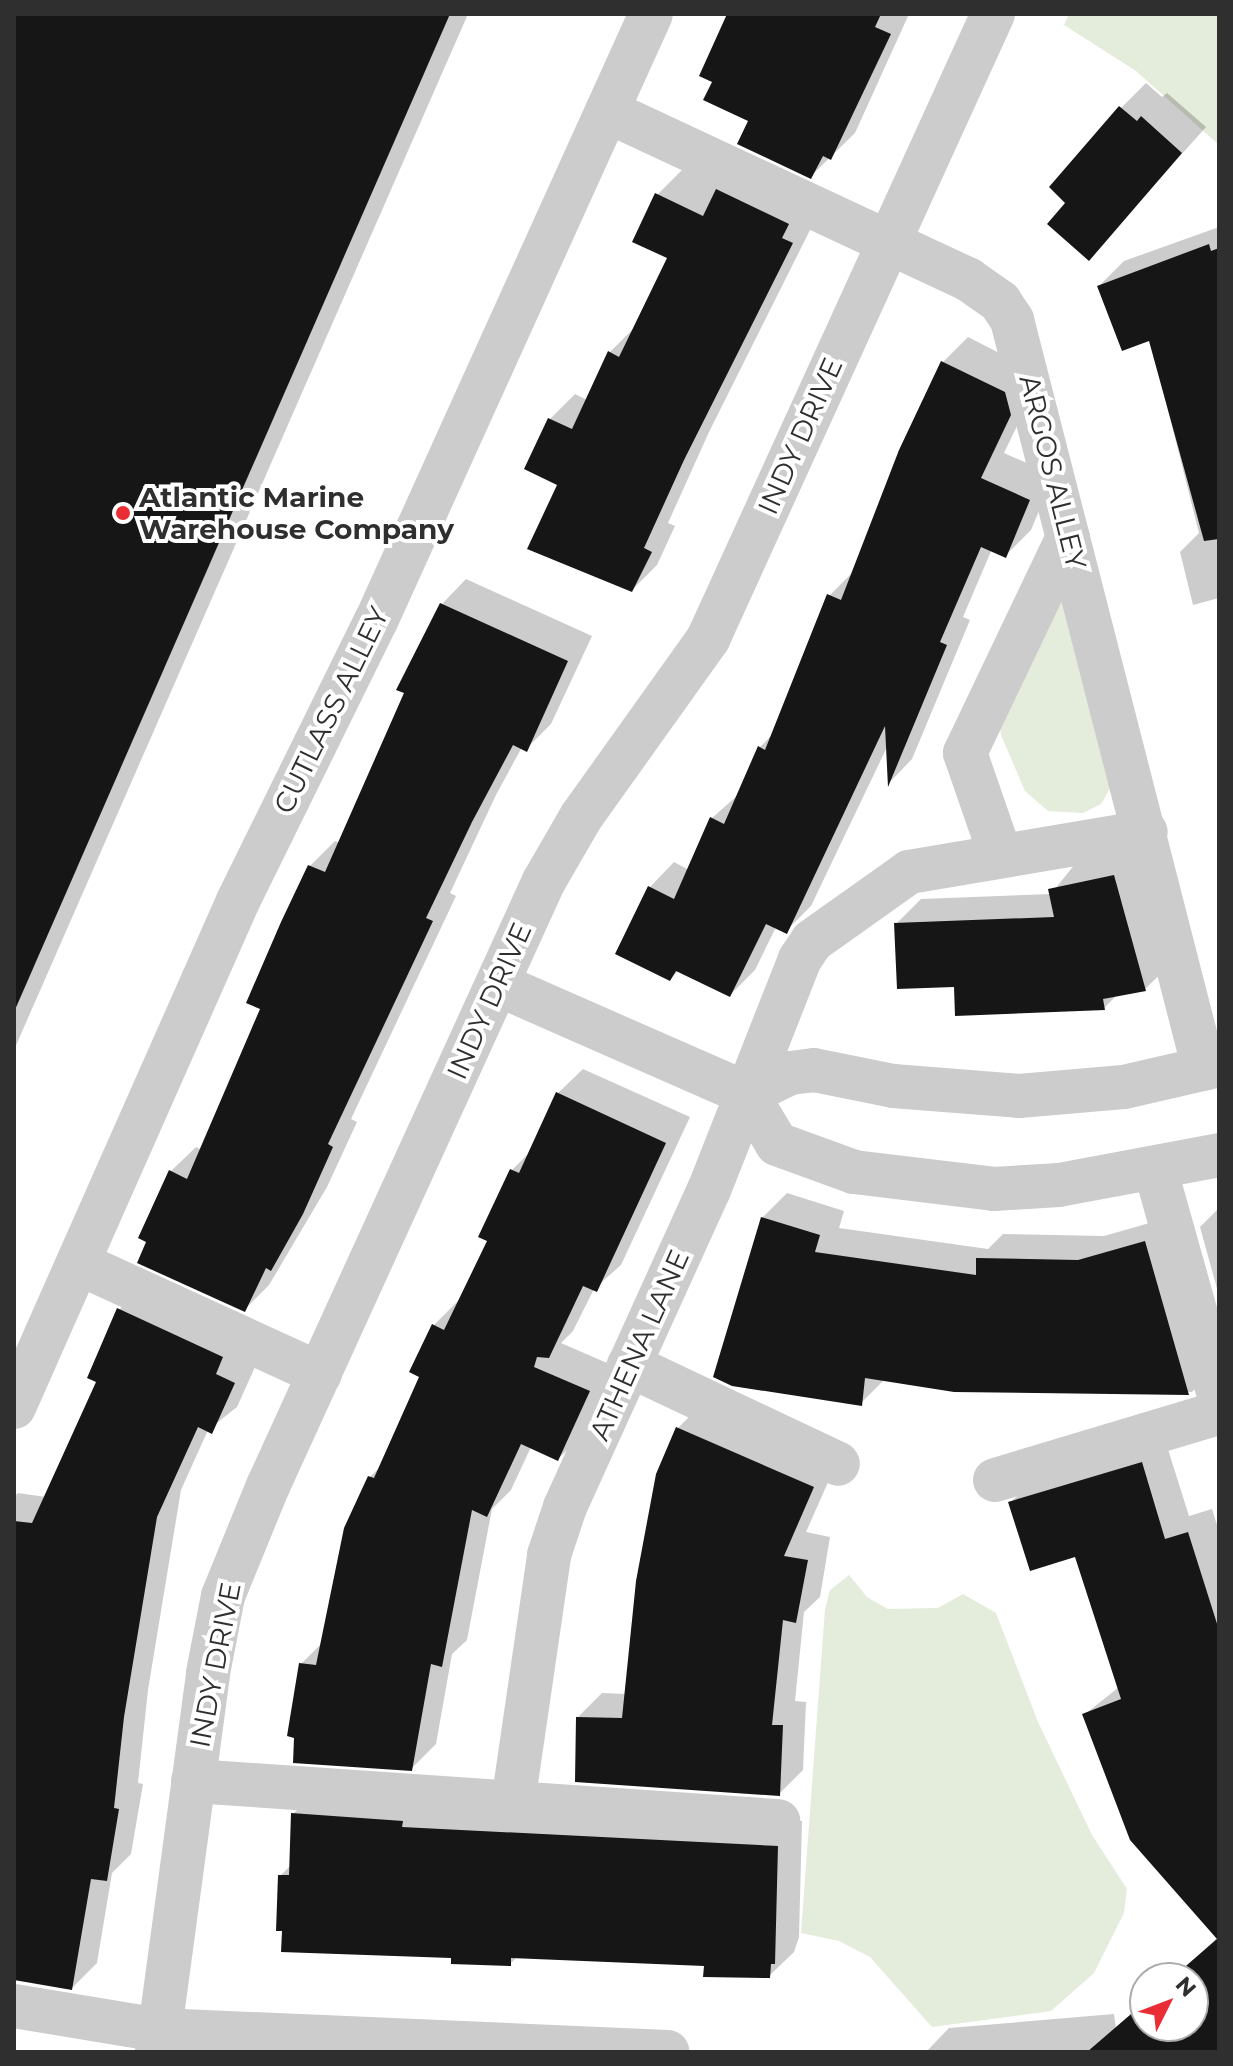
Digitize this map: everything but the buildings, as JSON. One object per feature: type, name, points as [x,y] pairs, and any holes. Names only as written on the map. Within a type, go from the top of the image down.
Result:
[{"type":"street","name":"CUTLASS ALLEY","points":[[14,1407],[238,901],[376,621],[651,14]]},
{"type":"street","name":"INDY DRIVE","points":[[158,2041],[193,1781],[223,1596],[320,1374],[544,881],[581,817],[708,639],[993,14]]},
{"type":"street","name":"ARGOS ALLEY","points":[[607,111],[985,289],[1012,320],[1146,832],[1212,1067]]},
{"type":"street","points":[[1000,854],[965,753],[1068,537]]},
{"type":"street","name":"ATHENA LANE","points":[[513,1803],[549,1555],[747,1094],[800,959],[812,941],[909,872],[1000,854],[1146,832]]},
{"type":"street","points":[[497,984],[747,1094],[777,1144],[854,1172],[994,1189],[1059,1185],[1219,1155]]},
{"type":"street","points":[[747,1094],[790,1073],[814,1070],[893,1086],[1019,1096],[1124,1087],[1212,1067]]},
{"type":"street","points":[[1155,1168],[1219,1396]]},
{"type":"street","points":[[78,1263],[320,1374]]},
{"type":"street","points":[[629,1365],[838,1464]]},
{"type":"street","points":[[995,1480],[1219,1413]]},
{"type":"street","points":[[193,1781],[778,1821]]},
{"type":"street","points":[[14,2006],[158,2041],[668,2052]]},
{"type":"green space","points":[[1069,14],[1219,14],[1219,145],[1136,71],[1064,25]]},
{"type":"green space","points":[[1062,587],[1112,785],[1101,804],[1083,813],[1048,811],[1025,791],[1001,735],[999,715]]},
{"type":"green space","points":[[849,1575],[867,1597],[888,1609],[938,1608],[963,1594],[996,1613],[1038,1722],[1092,1835],[1127,1889],[1124,1913],[1094,1973],[1051,2011],[932,2027],[870,1957],[839,1941],[801,1933],[825,1609],[830,1590]]},
{"type":"place","name":"Atlantic Marine Warehouse Company","points":[[123,513]]}]
